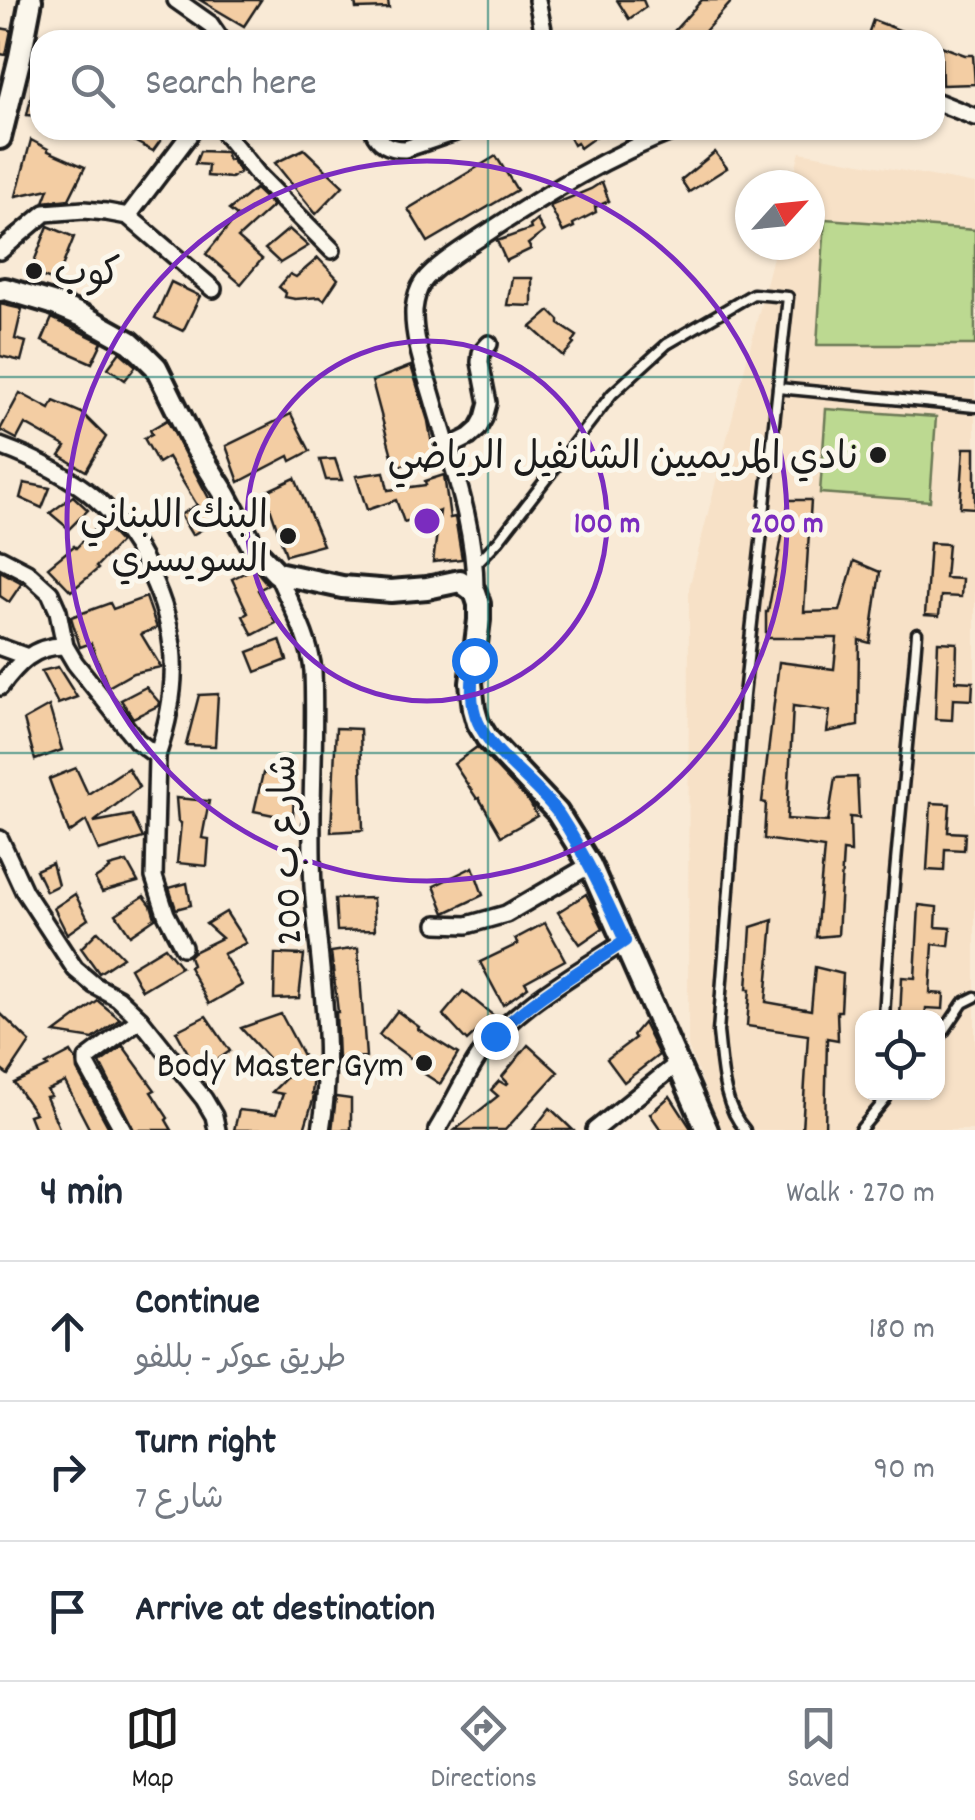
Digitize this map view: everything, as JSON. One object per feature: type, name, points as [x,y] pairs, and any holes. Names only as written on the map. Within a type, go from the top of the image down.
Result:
[{"type":"street","points":[[0,138],[31,0]]},
{"type":"street","points":[[176,0],[214,30]]},
{"type":"street","points":[[536,0],[543,30]]},
{"type":"street","points":[[945,104],[975,117]]},
{"type":"street","points":[[128,216],[185,140]]},
{"type":"street","points":[[230,140],[332,250]]},
{"type":"street","points":[[379,140],[388,147],[405,150],[432,140]]},
{"type":"street","points":[[652,140],[557,186],[467,246],[424,281],[414,310],[422,360],[464,510],[474,566],[479,620],[472,683],[478,722],[487,738],[557,812],[590,865],[707,1130]]},
{"type":"street","points":[[0,250],[45,212],[84,210],[128,216],[213,289]]},
{"type":"street","points":[[2,287],[83,316],[130,342],[156,367],[254,550],[277,574],[342,587],[391,591],[460,580],[474,592]]},
{"type":"street","points":[[447,448],[469,437],[484,418],[488,402],[480,362],[489,344]]},
{"type":"street","points":[[0,446],[50,468],[93,497],[122,524],[144,558],[166,613],[174,653],[172,702],[157,756],[154,877],[166,914],[184,946]]},
{"type":"street","points":[[0,558],[27,572],[50,593],[58,610],[65,646],[75,663],[137,741],[157,756]]},
{"type":"street","name":"شارع ب 200","points":[[277,574],[313,672],[313,884],[328,1055],[321,1130]]},
{"type":"street","points":[[0,687],[26,656],[65,646]]},
{"type":"street","points":[[0,647],[26,656]]},
{"type":"street","points":[[0,839],[24,891],[75,969],[118,998],[140,1019],[204,1099],[214,1116],[216,1130]]},
{"type":"street","points":[[437,924],[467,925],[506,914],[590,865]]},
{"type":"street","points":[[436,1130],[480,1055],[508,1023],[625,941]]},
{"type":"street","points":[[123,1130],[87,1065],[87,1058],[140,1019]]},
{"type":"street","points":[[594,1130],[677,1064]]},
{"type":"lane","points":[[474,566],[500,540],[612,394],[667,344],[753,294],[788,297],[744,694],[718,1032],[724,1082],[739,1123],[746,1130]]},
{"type":"lane","points":[[778,388],[975,407]]},
{"type":"lane","points":[[884,1010],[917,633]]},
{"type":"lane","points":[[945,1030],[963,1004],[975,998]]},
{"type":"lane","points":[[860,1130],[883,1100]]},
{"type":"shaded area","points":[[800,152],[975,184],[975,1130],[725,1130],[720,1126],[688,1047],[689,588],[772,260],[825,260],[825,170],[795,170]]},
{"type":"green space","points":[[825,219],[975,230],[975,345],[817,345]]},
{"type":"green space","name":"نادي المريميين الشانفيل الرياضي","points":[[826,409],[936,417],[930,501],[820,493]]},
{"type":"building","points":[[200,0],[261,0],[244,26]]},
{"type":"building","points":[[355,0],[388,0],[389,8],[356,9]]},
{"type":"building","points":[[617,0],[643,0],[646,7],[629,19]]},
{"type":"building","points":[[702,0],[733,0],[706,30],[675,30]]},
{"type":"building","points":[[873,20],[899,30],[870,30]]},
{"type":"building","points":[[0,28],[11,30],[6,55],[0,54]]},
{"type":"building","points":[[945,48],[973,55],[975,84],[945,85]]},
{"type":"building","points":[[31,140],[85,167],[69,199],[44,202],[49,189],[16,196]]},
{"type":"building","points":[[132,140],[161,140],[153,151]]},
{"type":"building","points":[[571,140],[591,140],[580,148],[577,143],[574,145]]},
{"type":"building","points":[[304,149],[343,186],[316,214],[275,163]]},
{"type":"building","points":[[200,151],[225,152],[240,172],[231,178],[207,176],[208,165],[195,164]]},
{"type":"building","points":[[715,152],[727,168],[689,192],[681,180]]},
{"type":"building","points":[[496,156],[517,190],[428,242],[408,209]]},
{"type":"building","points":[[602,182],[609,201],[563,232],[550,206]]},
{"type":"building","points":[[255,189],[273,206],[238,238],[262,259],[241,284],[206,254],[237,216],[229,210]]},
{"type":"building","points":[[537,220],[544,232],[528,244],[531,249],[506,261],[497,241],[531,229]]},
{"type":"building","points":[[48,226],[74,237],[56,282],[30,272]]},
{"type":"building","points":[[289,229],[308,246],[280,263],[265,249]]},
{"type":"building","points":[[318,258],[338,279],[324,300],[285,297],[279,287],[290,274],[296,277]]},
{"type":"building","points":[[512,278],[532,278],[532,306],[507,305]]},
{"type":"building","points":[[171,282],[200,296],[183,331],[155,318]]},
{"type":"building","points":[[0,304],[22,309],[15,339],[26,342],[21,361],[0,356]]},
{"type":"building","points":[[550,311],[559,324],[577,336],[563,356],[531,327]]},
{"type":"building","points":[[52,318],[102,342],[92,363],[42,341]]},
{"type":"building","points":[[120,352],[136,366],[125,380],[108,368]]},
{"type":"building","points":[[411,366],[434,456],[395,467],[372,381]]},
{"type":"building","points":[[20,393],[50,409],[54,401],[82,413],[106,437],[86,471],[60,456],[66,447],[25,424],[17,439],[0,430]]},
{"type":"building","points":[[291,414],[310,451],[291,461],[289,456],[239,482],[226,446]]},
{"type":"building","points":[[167,420],[220,519],[192,535],[180,515],[197,505],[168,457],[158,463],[144,438]]},
{"type":"building","points":[[964,448],[975,448],[975,508],[960,507]]},
{"type":"building","points":[[335,459],[342,480],[326,480],[320,460]]},
{"type":"building","points":[[384,472],[388,490],[426,485],[425,481],[444,475],[450,518],[455,517],[462,559],[433,562],[440,511],[404,522],[396,500],[367,510],[356,476]]},
{"type":"building","points":[[295,478],[323,545],[286,555],[265,492]]},
{"type":"building","points":[[24,483],[50,488],[42,508],[20,498]]},
{"type":"building","points":[[73,496],[88,510],[69,529],[50,513]]},
{"type":"building","points":[[789,500],[811,500],[804,612],[840,611],[854,561],[880,572],[870,643],[859,640],[858,726],[827,732],[830,711],[793,706],[787,819],[828,822],[835,778],[857,777],[859,818],[850,817],[851,852],[843,851],[838,935],[816,937],[824,848],[764,839],[766,803],[762,802],[779,662],[834,669],[837,638],[766,638],[766,612]]},
{"type":"building","points":[[101,522],[120,542],[98,569],[71,591],[48,567],[76,548]]},
{"type":"building","points":[[930,543],[948,544],[945,578],[962,579],[961,597],[941,596],[939,616],[925,615]]},
{"type":"building","points":[[254,568],[268,585],[258,590],[276,623],[253,635],[243,616],[248,613],[232,579]]},
{"type":"building","points":[[0,571],[22,583],[9,602],[0,596]]},
{"type":"building","points":[[146,597],[157,628],[141,634],[161,667],[133,673],[108,687],[91,643],[80,647],[71,617],[110,603],[113,609]]},
{"type":"building","points":[[280,640],[287,660],[256,672],[248,652]]},
{"type":"building","points":[[938,642],[957,643],[956,681],[973,682],[972,700],[953,699],[952,720],[935,719]]},
{"type":"building","points":[[58,667],[77,697],[58,704],[41,671]]},
{"type":"building","points":[[146,687],[158,706],[133,718],[121,700]]},
{"type":"building","points":[[218,694],[215,746],[186,745],[199,695]]},
{"type":"building","points":[[49,706],[62,750],[35,760],[24,720]]},
{"type":"building","points":[[336,728],[360,729],[363,830],[331,832]]},
{"type":"building","points":[[477,747],[530,803],[537,816],[501,836],[454,764]]},
{"type":"building","points":[[76,768],[88,794],[128,768],[139,787],[94,822],[132,815],[143,838],[99,851],[86,821],[69,833],[49,779]]},
{"type":"building","points":[[263,773],[294,781],[293,819],[254,811]]},
{"type":"building","points":[[176,798],[209,801],[202,838],[209,839],[207,866],[177,863],[181,823]]},
{"type":"building","points":[[931,803],[950,804],[948,832],[965,833],[964,850],[945,849],[944,871],[927,870]]},
{"type":"building","points":[[127,862],[138,882],[102,892],[95,879],[109,867]]},
{"type":"building","points":[[52,863],[58,885],[46,891],[36,870]]},
{"type":"building","points":[[473,867],[483,895],[445,913],[434,886]]},
{"type":"building","points":[[187,883],[191,905],[176,909],[169,888]]},
{"type":"building","points":[[75,894],[88,919],[67,934],[54,908]]},
{"type":"building","points":[[586,894],[603,928],[580,944],[558,912]]},
{"type":"building","points":[[144,896],[155,918],[130,935],[116,914]]},
{"type":"building","points":[[373,898],[375,930],[337,931],[335,899]]},
{"type":"building","points":[[919,905],[937,907],[936,927],[951,928],[949,946],[933,944],[930,993],[944,994],[943,1009],[900,1010],[902,977],[915,978]]},
{"type":"building","points":[[226,912],[246,943],[223,954],[242,985],[209,1004],[189,967],[189,956],[222,938],[206,924]]},
{"type":"building","points":[[773,920],[766,1002],[811,1010],[815,967],[843,974],[841,1011],[837,1011],[838,1040],[827,1038],[825,1130],[802,1130],[808,1035],[747,1026],[751,927]]},
{"type":"building","points":[[545,923],[565,960],[525,982],[528,987],[503,1005],[480,962],[518,944],[515,939]]},
{"type":"building","points":[[98,931],[123,957],[99,973],[81,948]]},
{"type":"building","points":[[165,947],[181,967],[142,990],[130,968]]},
{"type":"building","points":[[358,948],[366,1057],[338,1059],[338,1012],[331,952]]},
{"type":"building","points":[[275,954],[304,955],[299,998],[274,999]]},
{"type":"building","points":[[463,991],[494,1016],[467,1041],[443,1015]]},
{"type":"building","points":[[98,1001],[120,1019],[93,1039],[55,1033]]},
{"type":"building","points":[[397,1011],[458,1054],[440,1084],[414,1067],[416,1062],[379,1035]]},
{"type":"building","points":[[0,1013],[30,1042],[8,1075],[0,1069]]},
{"type":"building","points":[[281,1014],[307,1063],[289,1072],[314,1076],[313,1100],[304,1130],[234,1130],[239,1110],[276,1114],[283,1094],[272,1092],[286,1078],[241,1028]]},
{"type":"building","points":[[206,1016],[230,1051],[199,1073],[176,1031]]},
{"type":"building","points":[[643,1023],[659,1055],[624,1082],[607,1059],[635,1038],[633,1035]]},
{"type":"building","points":[[528,1045],[558,1072],[505,1130],[455,1130],[498,1096],[491,1090],[499,1081],[508,1083],[502,1077]]},
{"type":"building","points":[[123,1046],[155,1090],[151,1092],[172,1130],[134,1130],[100,1063]]},
{"type":"building","points":[[71,1052],[110,1130],[90,1130],[65,1082],[47,1090],[51,1096],[46,1097],[60,1130],[35,1130],[29,1115],[35,1113],[14,1083]]},
{"type":"building","points":[[670,1096],[692,1130],[661,1130],[650,1114]]},
{"type":"building","points":[[336,1097],[351,1099],[351,1130],[332,1130]]},
{"type":"building","points":[[550,1108],[573,1130],[533,1130]]},
{"type":"place","name":"كوب","points":[[34,271]]},
{"type":"place","name":"نادي المريميين الشانفيل الرياضي","points":[[878,455]]},
{"type":"place","name":"البنك اللبناني السويسري","points":[[288,536]]},
{"type":"place","name":"Body Master Gym","points":[[424,1063]]},
{"type":"route","points":[[474,660],[472,683],[478,722],[487,738],[557,812],[590,865],[625,941],[561,983],[495,1036]]}]
